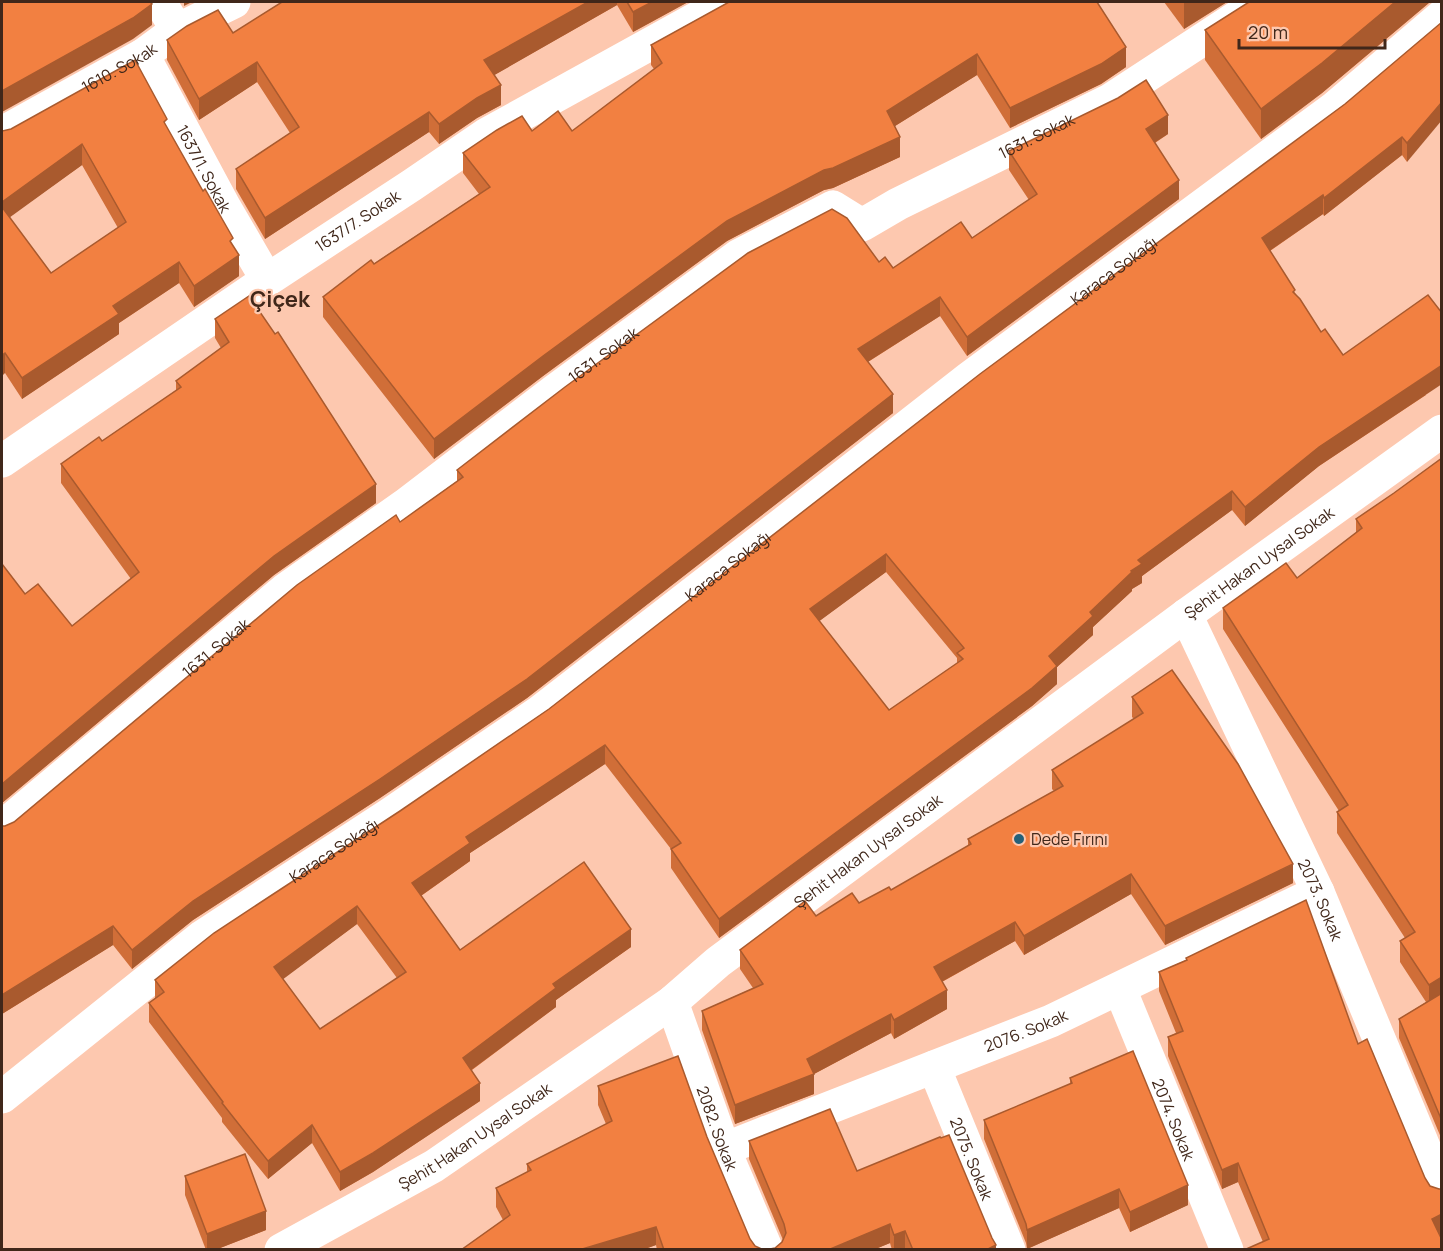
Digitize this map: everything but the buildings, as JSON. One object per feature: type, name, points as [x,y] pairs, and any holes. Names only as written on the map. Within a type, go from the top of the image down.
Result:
[{"type":"street","points":[[160,2],[177,30]]},
{"type":"street","name":"1610. Sokak","points":[[2,132],[143,55],[177,30],[234,2]]},
{"type":"street","name":"1637/7. Sokak","points":[[2,461],[267,280],[487,134],[726,2]]},
{"type":"street","name":"1631. Sokak","points":[[2,826],[286,589],[405,505],[554,391],[738,256],[833,207],[862,225],[898,204],[1110,99],[1260,2]]},
{"type":"street","name":"Karaca Sokağı","points":[[2,1097],[203,936],[390,814],[538,713],[969,378],[1334,108],[1442,15]]},
{"type":"street","name":"1637/1. Sokak","points":[[143,55],[224,206],[267,280]]},
{"type":"street","name":"Şehit Hakan Uysal Sokak","points":[[281,1250],[434,1166],[672,1002],[717,962],[1186,615],[1442,431]]},
{"type":"street","name":"2073. Sokak","points":[[1186,615],[1318,892],[1433,1144],[1442,1190]]},
{"type":"street","name":"2076. Sokak","points":[[724,1149],[1051,1022],[1318,892]]},
{"type":"street","name":"2074. Sokak","points":[[1120,989],[1227,1250]]},
{"type":"street","name":"2082. Sokak","points":[[672,1002],[724,1149],[767,1250]]},
{"type":"street","name":"2075. Sokak","points":[[934,1067],[1009,1250]]},
{"type":"place","name":"Dede Fırını","points":[[1019,839]]},
{"type":"district","name":"Çiçek","points":[[280,299]]}]
